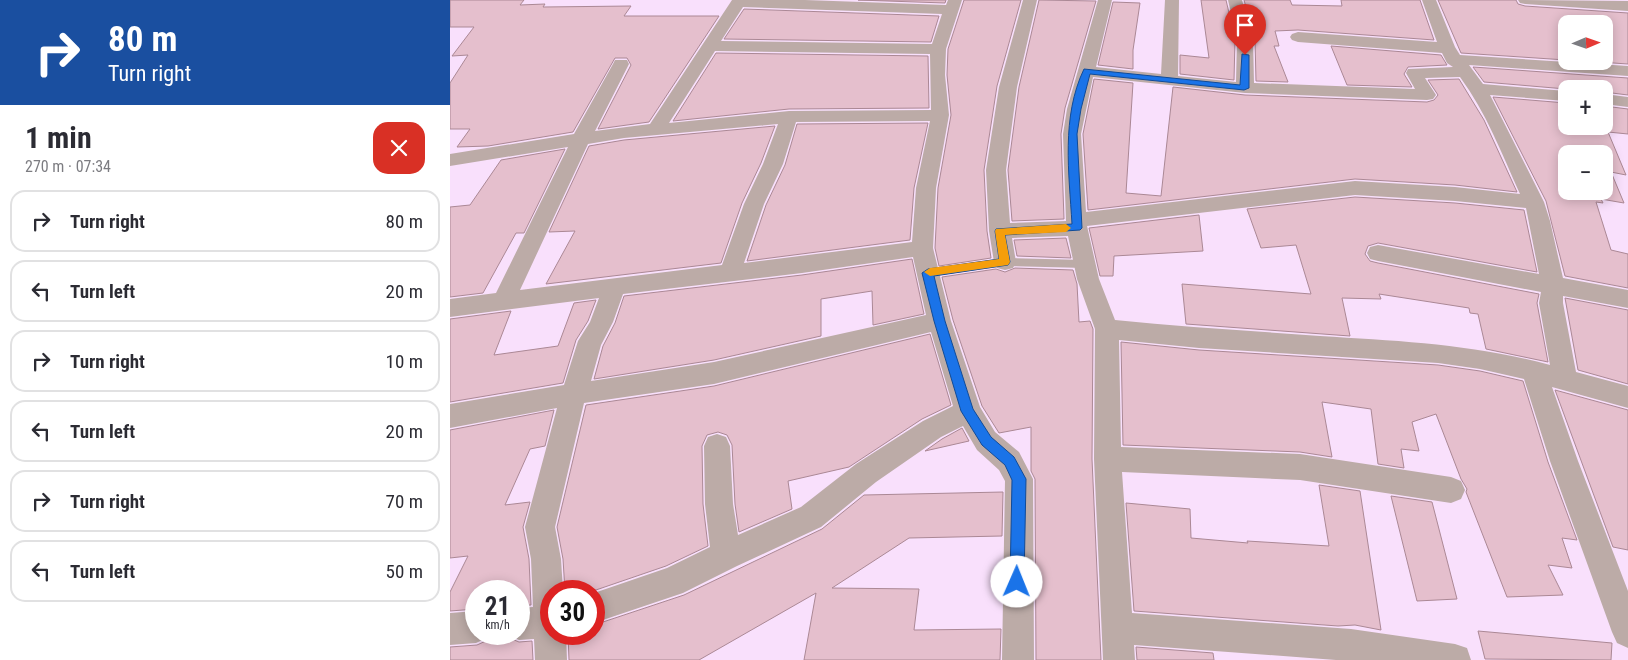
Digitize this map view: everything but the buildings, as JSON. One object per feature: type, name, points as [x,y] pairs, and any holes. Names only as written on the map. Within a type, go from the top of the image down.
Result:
[{"type":"street","points":[[1005,262],[1000,231],[996,170],[1008,86],[1030,0]]},
{"type":"street","points":[[1105,0],[1076,109],[1072,134],[1077,224],[1088,278],[1107,329],[1108,459],[1119,660]]},
{"type":"street","points":[[1169,81],[1172,0]]},
{"type":"street","points":[[1236,0],[1245,39],[1244,88]]},
{"type":"street","points":[[1429,0],[1455,60],[1478,89],[1534,202],[1540,221],[1553,286],[1551,303],[1566,379]]},
{"type":"street","points":[[1525,0],[1628,6]]},
{"type":"street","points":[[655,130],[739,1],[952,5],[938,49],[937,75],[940,115],[926,188],[922,248],[939,321],[968,411],[986,441],[1009,461],[1019,479],[1018,660]]},
{"type":"street","points":[[1298,37],[1455,60],[1628,71]]},
{"type":"street","points":[[709,46],[938,49]]},
{"type":"street","points":[[1087,71],[1244,88],[1427,95],[1414,73],[1455,60]]},
{"type":"street","points":[[504,300],[581,139],[621,64]]},
{"type":"street","points":[[1478,89],[1558,95]]},
{"type":"street","points":[[1613,100],[1628,102]]},
{"type":"street","points":[[450,160],[624,132],[789,117],[940,115]]},
{"type":"street","points":[[730,272],[754,204],[773,164],[789,117]]},
{"type":"street","points":[[1000,231],[1077,224],[1355,188],[1456,194],[1534,202]]},
{"type":"street","points":[[450,308],[614,286],[831,262],[922,248]]},
{"type":"street","points":[[1378,253],[1628,298]]},
{"type":"street","points":[[547,580],[546,559],[540,527],[574,394],[590,341],[596,336],[614,286]]},
{"type":"street","points":[[450,416],[574,394],[714,373],[939,321]]},
{"type":"street","points":[[1107,329],[1200,338],[1438,352],[1534,371],[1628,397]]},
{"type":"street","points":[[1534,371],[1564,462],[1628,632]]},
{"type":"street","points":[[605,604],[672,582],[810,517],[866,473],[932,429],[968,411]]},
{"type":"street","points":[[717,446],[719,504],[726,555]]},
{"type":"street","points":[[1108,459],[1300,467],[1452,490]]},
{"type":"street","points":[[450,629],[465,628]]},
{"type":"street","points":[[1117,628],[1352,645],[1454,660]]},
{"type":"street","points":[[551,645],[551,660]]},
{"type":"lane","points":[[928,273],[1005,262],[1085,264]]},
{"type":"slow traffic","points":[[930,272],[1005,262],[1000,231],[1066,228]]},
{"type":"route","points":[[1017,582],[1019,479],[1009,461],[986,441],[968,411],[939,321],[928,273],[1005,262],[1000,231],[1077,228],[1072,134],[1076,109],[1087,71],[1244,88],[1245,55]]}]
